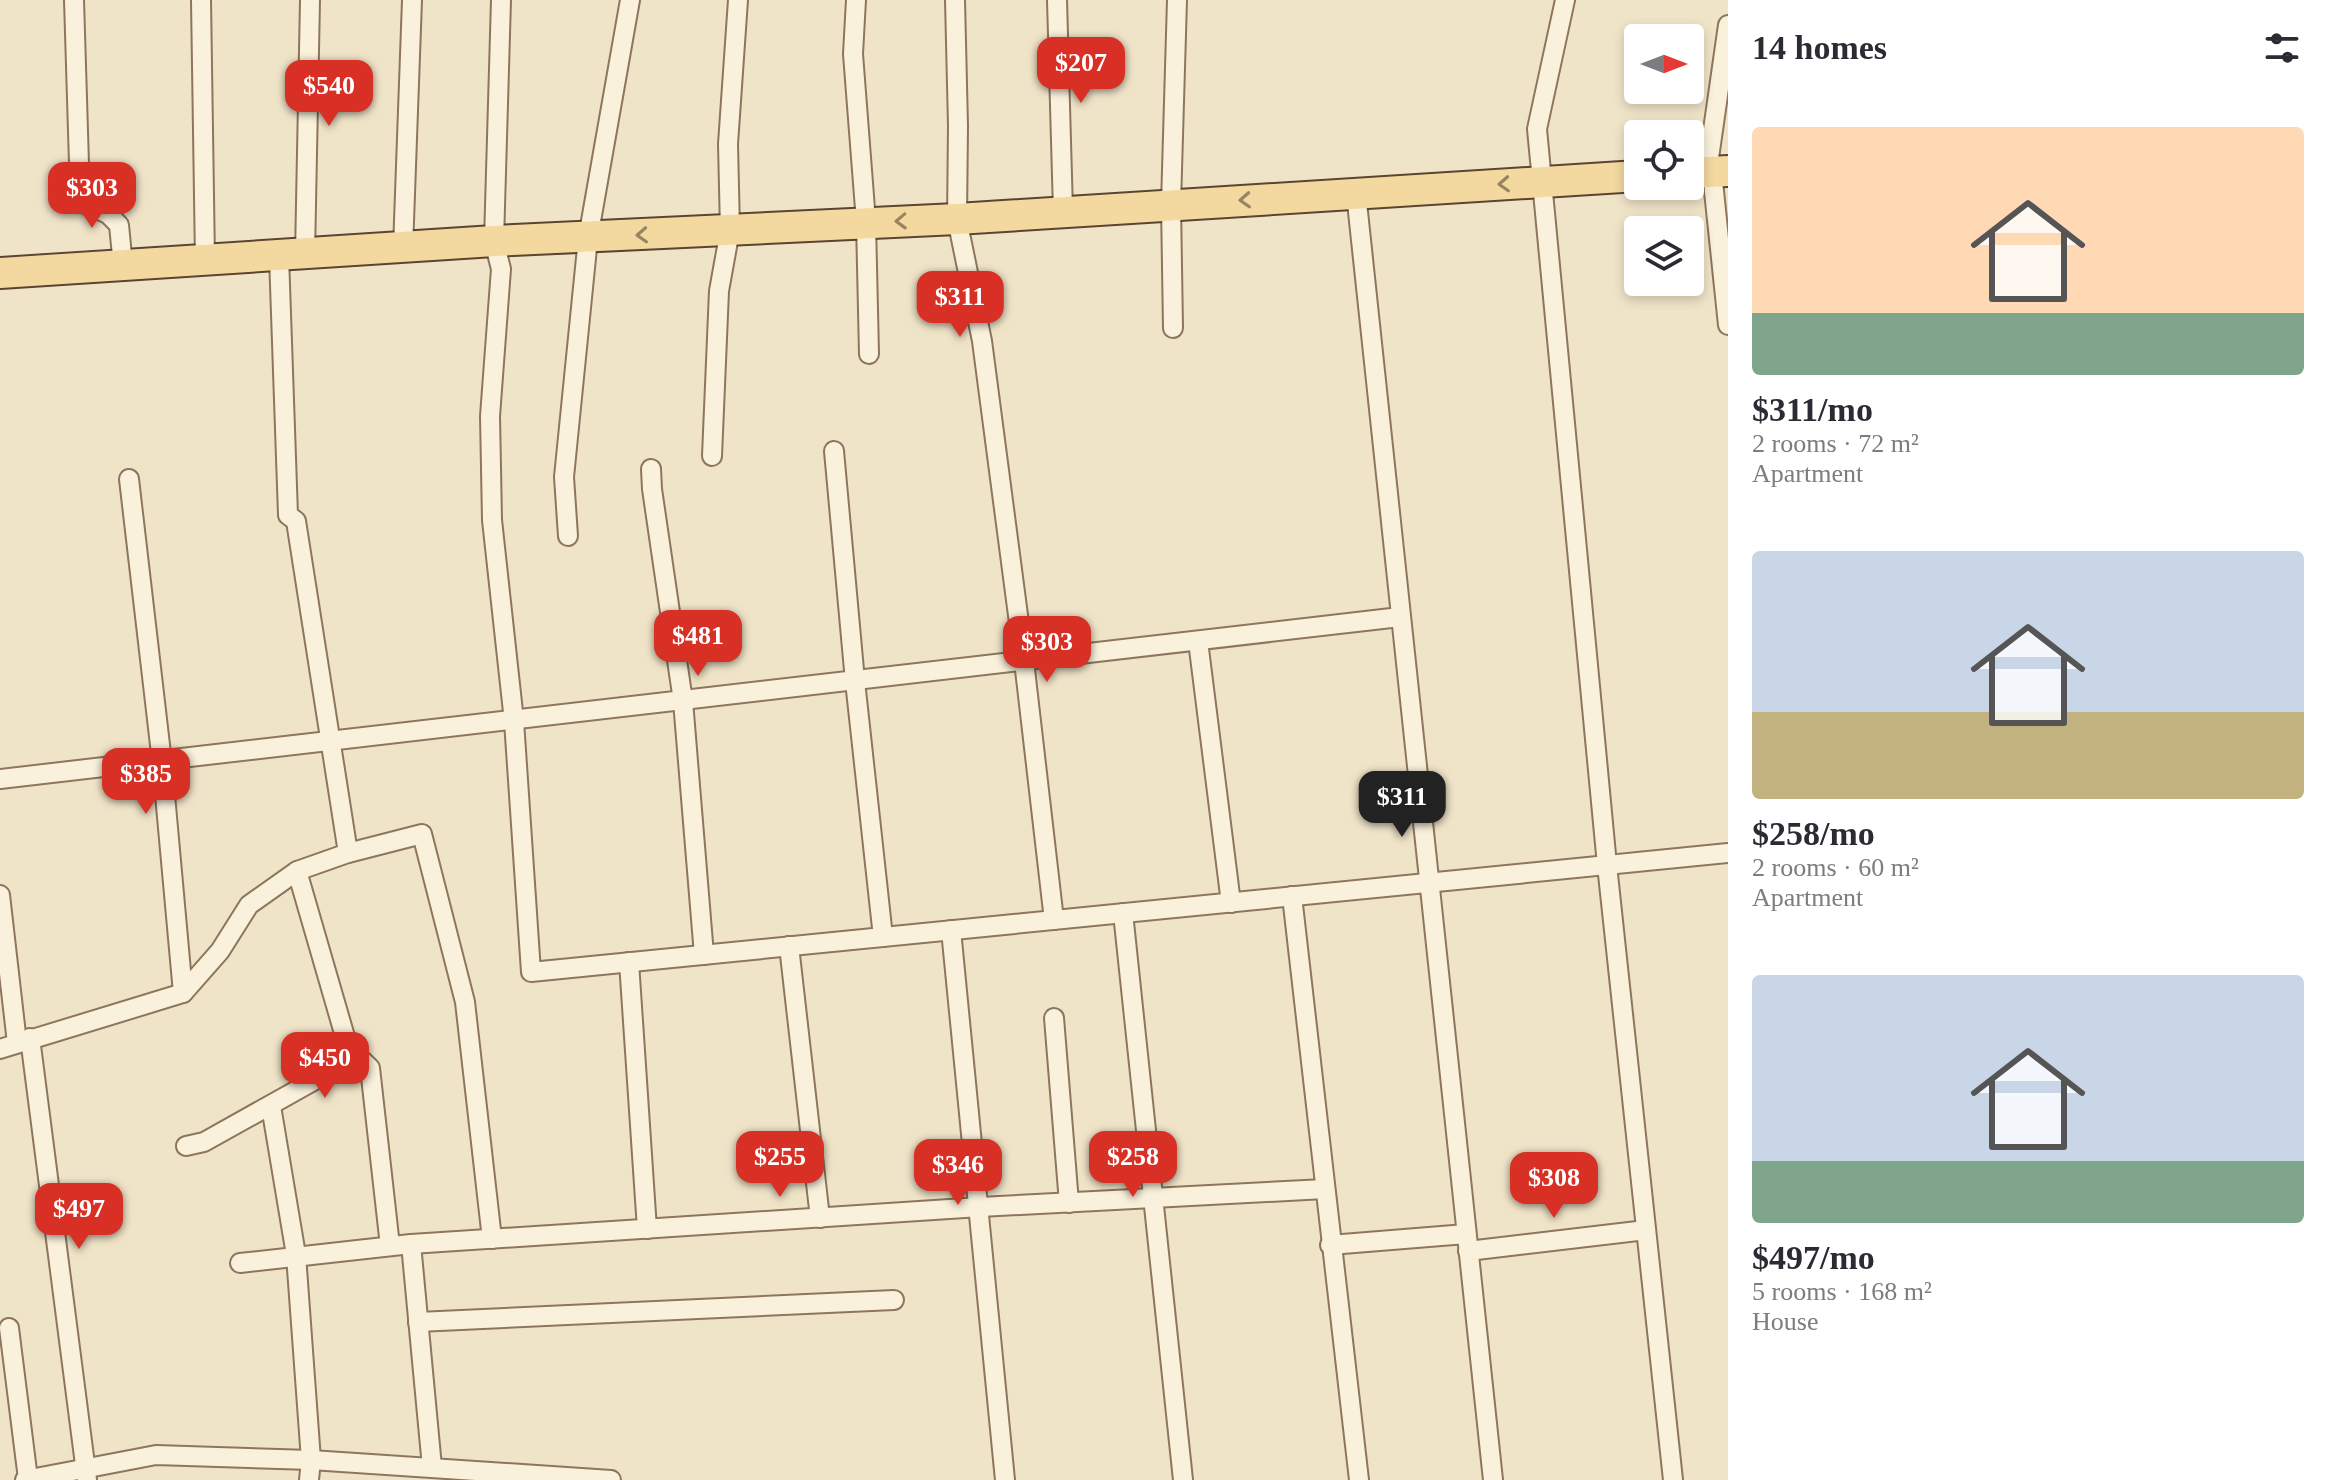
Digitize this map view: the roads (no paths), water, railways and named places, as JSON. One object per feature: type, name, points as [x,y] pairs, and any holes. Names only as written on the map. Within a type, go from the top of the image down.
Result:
[{"type":"main road","points":[[0,273],[494,241],[957,219],[1624,177]]},
{"type":"street","points":[[74,0],[80,197],[83,203],[114,218],[119,225],[123,266]]},
{"type":"street","points":[[201,0],[205,261]]},
{"type":"street","points":[[310,0],[292,256],[288,515],[296,521],[348,853]]},
{"type":"street","points":[[403,249],[412,0]]},
{"type":"street","points":[[501,0],[494,241],[501,269],[490,416],[492,520],[514,721],[531,972],[1728,853]]},
{"type":"street","points":[[568,536],[564,477],[588,238],[630,0]]},
{"type":"street","points":[[712,456],[719,291],[730,230],[728,144],[738,0]]},
{"type":"street","points":[[856,0],[853,54],[866,222],[869,354]]},
{"type":"street","points":[[955,0],[957,219],[982,341],[1054,920]]},
{"type":"street","points":[[1057,0],[1063,211]]},
{"type":"street","points":[[1173,328],[1171,204],[1177,0]]},
{"type":"street","points":[[1565,0],[1537,129],[1607,865],[1673,1480]]},
{"type":"street","points":[[1728,25],[1709,172],[1728,325]]},
{"type":"street","points":[[1356,193],[1493,1480]]},
{"type":"street","points":[[834,451],[883,937]]},
{"type":"street","points":[[651,469],[683,701],[704,955]]},
{"type":"street","points":[[129,479],[162,762],[183,993]]},
{"type":"street","points":[[0,779],[1400,617]]},
{"type":"street","points":[[1198,641],[1231,903]]},
{"type":"street","points":[[16,1043],[183,993],[220,951],[249,905],[297,871],[348,853],[422,834],[465,1002],[492,1239]]},
{"type":"street","points":[[297,871],[348,1047],[370,1068],[390,1246]]},
{"type":"street","points":[[0,895],[16,1043],[88,1474]]},
{"type":"street","points":[[1292,896],[1359,1480]]},
{"type":"street","points":[[1123,913],[1183,1480]]},
{"type":"street","points":[[951,930],[1005,1480]]},
{"type":"street","points":[[789,946],[820,1218]]},
{"type":"street","points":[[629,962],[647,1229]]},
{"type":"street","points":[[1054,1018],[1069,1203]]},
{"type":"street","points":[[186,1146],[204,1142],[358,1056]]},
{"type":"street","points":[[271,1106],[296,1255],[311,1460],[309,1480]]},
{"type":"street","points":[[240,1263],[411,1244],[980,1207],[1325,1189]]},
{"type":"street","points":[[1330,1245],[1467,1243],[1646,1230]]},
{"type":"street","points":[[411,1244],[432,1467]]},
{"type":"street","points":[[418,1322],[894,1300]]},
{"type":"street","points":[[9,1328],[26,1480],[88,1474],[156,1455],[311,1460],[409,1473],[432,1467],[611,1480]]}]
